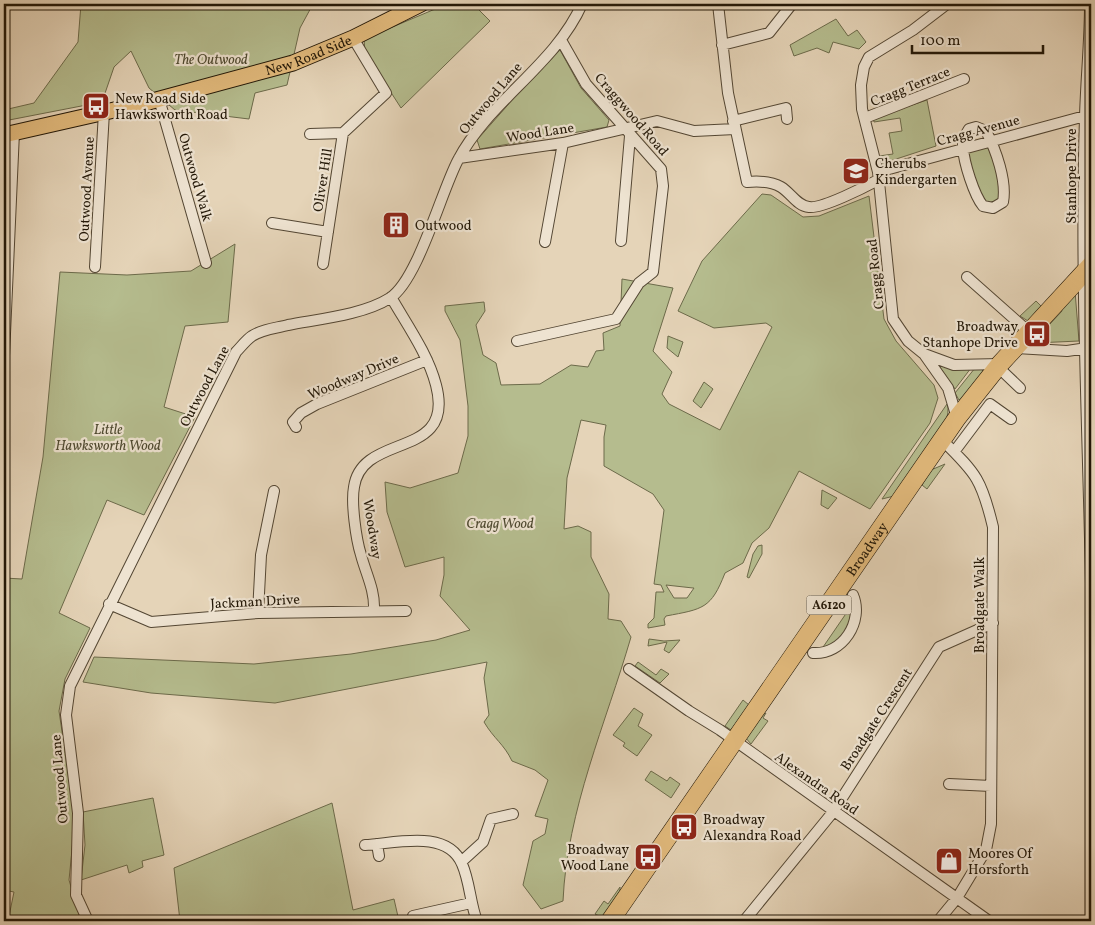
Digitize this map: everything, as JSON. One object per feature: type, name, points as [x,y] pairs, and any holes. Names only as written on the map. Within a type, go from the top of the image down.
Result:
[{"type":"highway","name":"Broadway","points":[[610,921],[734,741],[948,446],[957,418],[983,399],[999,366],[1088,268]]},
{"type":"main road","name":"New Road Side","points":[[9,134],[159,99],[294,63],[353,38],[421,4]]},
{"type":"street","name":"Outwood Lane","points":[[88,921],[76,895],[78,813],[66,715],[70,686],[109,604],[236,352],[252,336],[269,329],[350,312],[391,297],[407,279],[420,253],[459,158],[510,92],[561,40],[582,4]]},
{"type":"street","points":[[718,4],[734,125]]},
{"type":"street","points":[[722,45],[769,33],[792,4]]},
{"type":"street","name":"Cragg Road","points":[[947,4],[913,30],[869,57],[864,67],[861,85],[865,118],[878,176],[893,320],[908,341],[924,354],[948,388],[957,418]]},
{"type":"street","name":"Stanhope Drive","points":[[1090,4],[1089,63],[1085,116],[1088,268],[1086,348],[1091,583]]},
{"type":"street","name":"Oliver Hill","points":[[310,134],[343,132],[386,93],[353,38]]},
{"type":"street","name":"Craggwood Road","points":[[517,341],[616,319],[639,283],[653,272],[663,186],[661,169],[586,84],[561,40]]},
{"type":"street","name":"Cragg Terrace","points":[[865,118],[964,79]]},
{"type":"street","name":"Outwood Walk","points":[[159,99],[206,263]]},
{"type":"street","name":"Wood Lane","points":[[459,158],[628,132],[657,121],[694,131],[734,125],[786,108],[787,119]]},
{"type":"street","name":"Outwood Avenue","points":[[95,267],[104,112]]},
{"type":"street","name":"Cragg Avenue","points":[[734,125],[747,182],[769,183],[780,186],[798,203],[809,207],[820,206],[878,176],[962,148],[1085,116]]},
{"type":"street","points":[[976,127],[986,131],[1005,191],[1002,202],[993,208],[983,206],[977,198],[962,148],[968,129],[976,127]]},
{"type":"street","name":"Oliver Hill","points":[[323,264],[343,132]]},
{"type":"street","points":[[621,241],[628,132]]},
{"type":"street","points":[[4,356],[9,134]]},
{"type":"street","points":[[545,242],[563,143]]},
{"type":"street","name":"Oliver Hill","points":[[272,223],[328,232]]},
{"type":"street","points":[[967,277],[1029,332]]},
{"type":"street","name":"Woodway","points":[[374,610],[374,597],[360,553],[354,487],[360,468],[372,456],[415,441],[429,431],[436,419],[438,402],[436,386],[427,360],[391,297]]},
{"type":"street","points":[[1014,348],[1067,350],[1086,348]]},
{"type":"street","name":"Cragg Road","points":[[924,354],[954,365],[999,366]]},
{"type":"street","name":"Woodway Drive","points":[[293,423],[301,413],[317,404],[427,360]]},
{"type":"street","points":[[999,366],[1020,388]]},
{"type":"street","points":[[948,446],[983,399],[1011,418]]},
{"type":"street","name":"Broadgate Walk","points":[[938,921],[957,898],[986,850],[991,824],[993,527],[985,493],[972,469],[948,446]]},
{"type":"street","points":[[258,613],[262,555],[274,491]]},
{"type":"street","points":[[813,653],[821,654],[842,643],[856,623],[856,602],[853,595]]},
{"type":"street","name":"Jackman Drive","points":[[109,604],[151,622],[258,613],[406,611]]},
{"type":"street","name":"Broadgate Crescent","points":[[744,921],[833,812],[939,647],[992,623]]},
{"type":"street","name":"Alexandra Road","points":[[629,669],[989,921]]},
{"type":"street","points":[[949,784],[991,786]]},
{"type":"street","points":[[461,862],[483,842],[491,819],[513,814]]},
{"type":"street","points":[[365,845],[408,840],[435,843],[455,855],[461,862],[477,921]]},
{"type":"street","points":[[377,844],[379,856]]},
{"type":"street","points":[[413,916],[471,902]]},
{"type":"green space","name":"The Outwood","points":[[81,4],[272,4],[286,9],[298,4],[313,4],[300,28],[287,85],[255,93],[249,119],[175,110],[149,88],[131,51],[114,67],[102,102],[4,121],[4,110],[34,103],[78,42]]},
{"type":"green space","points":[[447,4],[473,4],[490,21],[401,108],[365,52],[364,39]]},
{"type":"green space","points":[[836,19],[848,36],[857,30],[866,42],[859,49],[833,42],[829,53],[817,48],[794,56],[790,45]]},
{"type":"green space","points":[[560,50],[581,88],[609,120],[607,127],[480,149],[477,140]]},
{"type":"green space","points":[[927,100],[936,146],[881,164],[879,156],[893,154],[889,133],[902,131],[900,118],[874,122],[873,118]]},
{"type":"green space","points":[[988,147],[1000,182],[1001,191],[999,198],[994,202],[985,203],[980,197],[967,152]]},
{"type":"green space","name":"Cragg Wood","points":[[762,194],[771,195],[803,217],[819,216],[869,196],[884,319],[896,341],[934,385],[938,398],[930,423],[870,509],[799,471],[769,528],[752,543],[743,563],[725,573],[710,601],[697,609],[666,616],[664,619],[665,625],[648,628],[648,624],[654,618],[656,592],[664,592],[661,585],[654,584],[664,510],[653,494],[604,466],[606,425],[581,420],[567,478],[564,529],[578,526],[591,532],[591,557],[609,594],[608,619],[621,621],[631,637],[580,800],[566,867],[563,901],[541,909],[523,885],[533,841],[545,834],[548,819],[535,816],[548,780],[535,770],[512,761],[506,750],[484,722],[489,715],[484,678],[487,662],[275,703],[151,693],[83,682],[94,657],[254,664],[351,654],[436,640],[470,630],[440,596],[444,575],[444,557],[405,567],[387,512],[385,482],[410,488],[458,473],[468,436],[468,406],[460,340],[445,311],[445,306],[484,302],[485,311],[476,325],[483,355],[496,363],[501,385],[540,384],[571,365],[588,367],[596,351],[604,350],[603,333],[620,326],[622,279],[673,288],[653,351],[672,372],[662,394],[669,404],[720,430],[772,327],[766,323],[714,328],[678,311],[702,261]],"holes":[[[666,585],[694,588],[687,598],[674,598]]]},
{"type":"green space","name":"Little Hawksworth Wood","points":[[235,244],[228,322],[185,326],[164,407],[195,417],[144,515],[107,500],[59,613],[90,628],[65,679],[59,711],[75,820],[69,880],[81,921],[8,921],[14,892],[4,890],[4,578],[22,579],[43,457],[60,272],[127,275],[191,271]]},
{"type":"green space","points":[[1075,291],[1079,341],[1035,343],[1033,340],[1034,336],[1037,338],[1062,311],[1061,307]]},
{"type":"green space","points":[[1036,301],[1041,306],[1028,321],[1020,316]]},
{"type":"green space","points":[[668,336],[683,342],[678,357],[667,348]]},
{"type":"green space","points":[[941,363],[971,368],[955,389],[939,366]]},
{"type":"green space","points":[[975,368],[982,369],[983,372],[962,400],[959,400],[955,393]]},
{"type":"green space","points":[[704,382],[713,389],[701,408],[693,401]]},
{"type":"green space","points":[[947,404],[948,413],[944,424],[929,451],[894,496],[882,499]]},
{"type":"green space","points":[[945,464],[927,489],[922,485],[931,470]]},
{"type":"green space","points":[[822,490],[837,498],[828,509],[821,505]]},
{"type":"green space","points":[[762,545],[762,554],[749,578],[747,577],[753,554],[758,546]]},
{"type":"green space","points":[[854,602],[849,628],[843,633],[843,639],[821,650]]},
{"type":"green space","points":[[649,639],[664,641],[680,640],[669,653],[664,650],[667,642],[648,646]]},
{"type":"green space","points":[[638,662],[656,675],[661,669],[669,674],[660,683],[635,666]]},
{"type":"green space","points":[[743,700],[749,705],[731,730],[725,726]]},
{"type":"green space","points":[[634,708],[643,714],[638,726],[652,735],[637,756],[623,746],[625,743],[613,735]]},
{"type":"green space","points":[[766,713],[763,718],[768,721],[751,744],[745,737],[761,716]]},
{"type":"green space","points":[[651,771],[667,781],[670,777],[680,784],[671,798],[645,780]]},
{"type":"green space","points":[[153,798],[164,855],[142,861],[143,867],[129,873],[127,865],[81,880],[85,845],[83,812]]},
{"type":"green space","points":[[332,803],[353,910],[394,899],[399,921],[180,921],[174,868]]},
{"type":"green space","points":[[620,887],[620,894],[606,915],[599,916],[595,914],[604,901],[608,904]]},
{"type":"place","name":"New Road Side Hawksworth Road","points":[[96,106]]},
{"type":"place","name":"Cherubs Kindergarten","points":[[856,171]]},
{"type":"place","name":"Outwood","points":[[396,225]]},
{"type":"place","name":"Broadway Stanhope Drive","points":[[1037,334]]},
{"type":"place","name":"Broadway Alexandra Road","points":[[684,827]]},
{"type":"place","name":"Broadway Wood Lane","points":[[648,857]]},
{"type":"place","name":"Moores Of Horsforth","points":[[949,861]]}]
